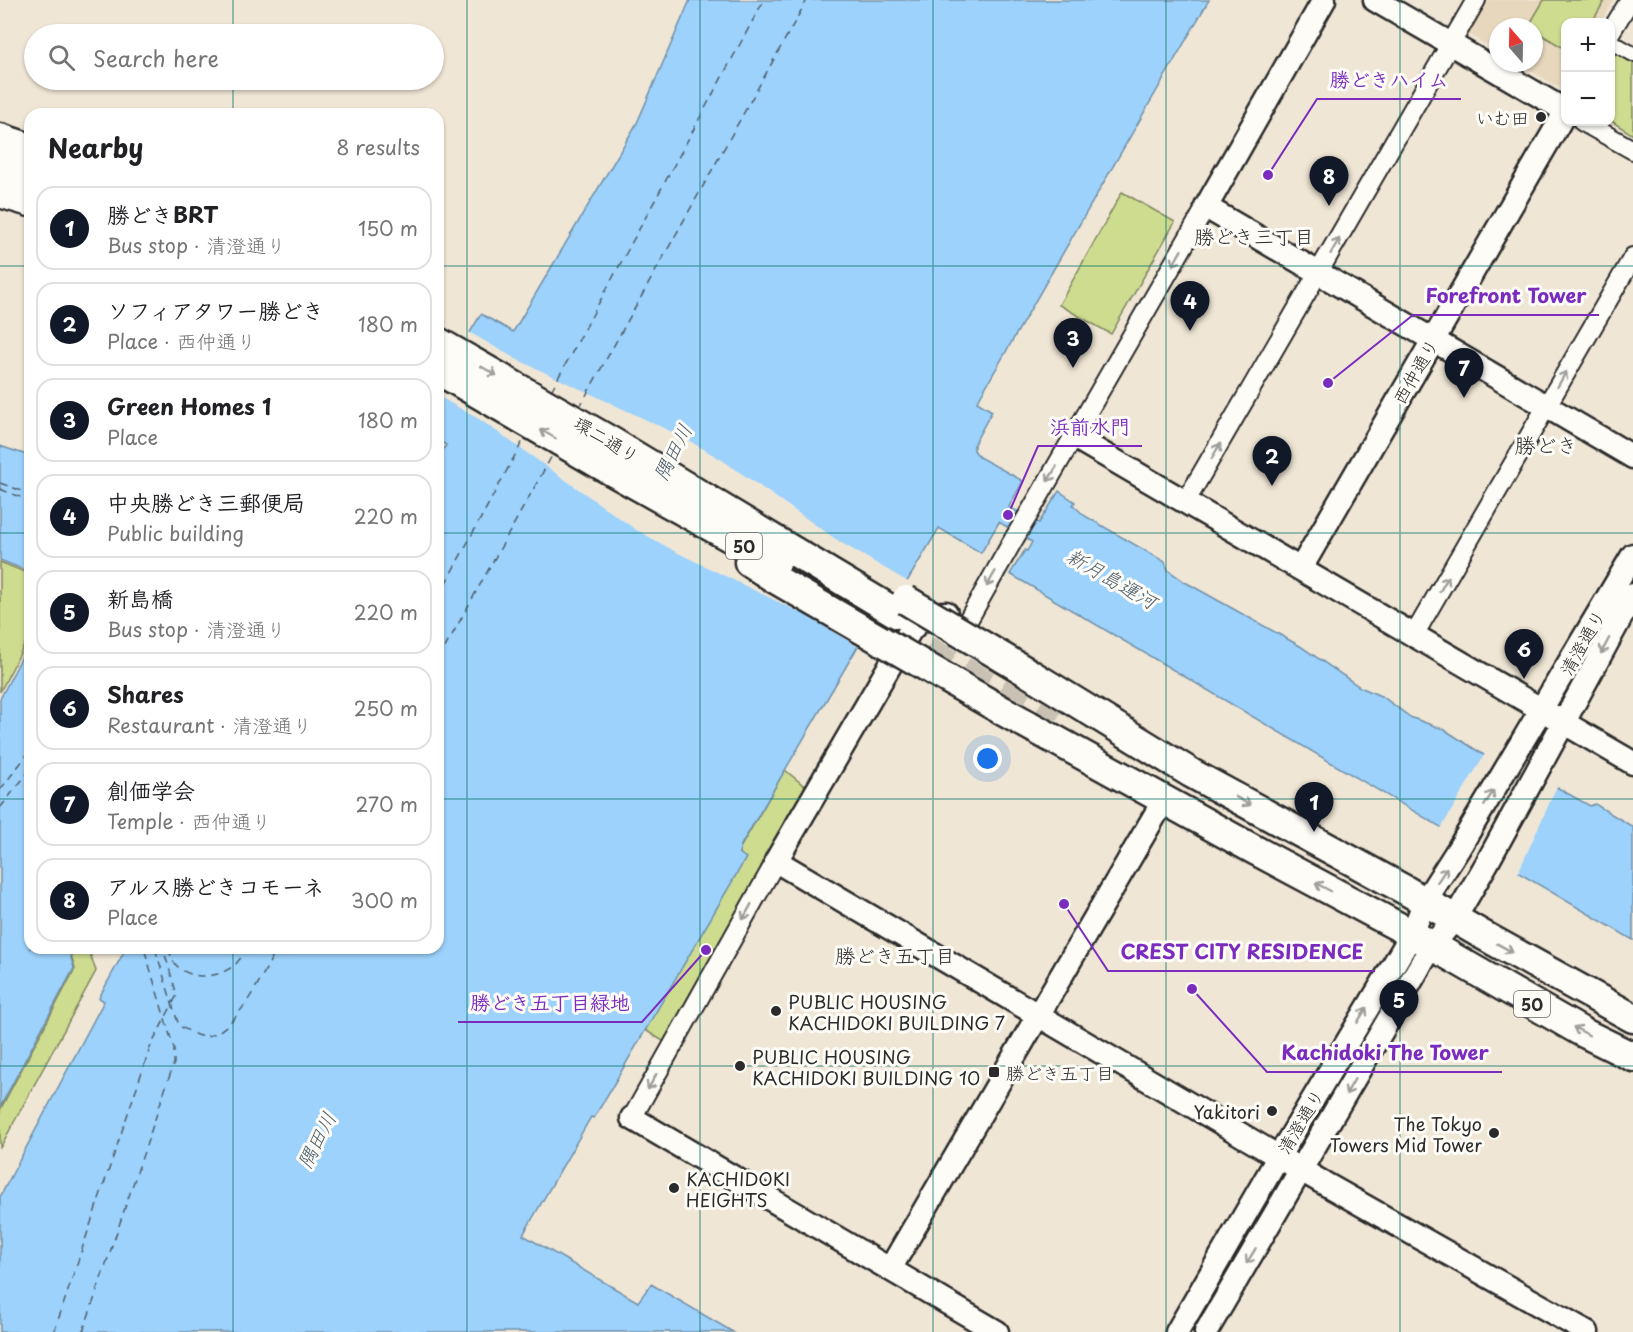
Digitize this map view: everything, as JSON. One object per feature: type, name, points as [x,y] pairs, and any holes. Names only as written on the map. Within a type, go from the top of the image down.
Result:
[{"type":"main road","points":[[0,138],[24,146]]},
{"type":"main road","points":[[0,155],[24,162]]},
{"type":"main road","points":[[0,174],[24,182]]},
{"type":"main road","points":[[0,193],[24,200]]},
{"type":"main road","name":"環二通り","points":[[444,346],[605,453],[894,621]]},
{"type":"main road","name":"環二通り","points":[[444,373],[605,453]]},
{"type":"main road","name":"50","points":[[605,453],[802,539],[1027,672],[1191,773],[1633,1018]]},
{"type":"main road","name":"50","points":[[605,453],[777,580],[1003,711],[1422,940],[1582,1032],[1630,1054]]},
{"type":"main road","points":[[967,622],[1172,741],[1181,748],[1191,773]]},
{"type":"main road","points":[[892,662],[1022,735],[1125,786],[1209,832],[1239,846],[1253,849]]},
{"type":"main road","points":[[1363,908],[1379,899],[1382,893],[1381,877]]},
{"type":"street","points":[[997,1332],[632,1118],[776,861],[910,631],[917,622],[940,613],[951,614],[967,622],[1324,0]]},
{"type":"street","points":[[1375,0],[1561,108]]},
{"type":"street","points":[[1186,501],[1476,0]]},
{"type":"street","points":[[1615,26],[1630,0]]},
{"type":"street","points":[[1615,43],[1633,54]]},
{"type":"street","name":"西仲通り","points":[[1301,568],[1561,120]]},
{"type":"street","points":[[1590,126],[1633,150]]},
{"type":"street","points":[[1206,207],[1633,457]]},
{"type":"street","points":[[1414,635],[1633,257]]},
{"type":"street","points":[[1074,437],[1414,635],[1536,720],[1564,723],[1633,763]]},
{"type":"street","name":"清澄通り","points":[[1206,1332],[1302,1170],[1422,940],[1425,901],[1536,720],[1633,555]]},
{"type":"street","name":"清澄通り","points":[[1177,1332],[1279,1156],[1422,940],[1455,918],[1633,595]]},
{"type":"street","points":[[890,1269],[1161,805]]},
{"type":"street","points":[[776,861],[1302,1170],[1587,1332]]},
{"type":"shaded area","points":[[1488,0],[1614,0],[1603,18],[1561,18],[1561,88],[1533,72],[1543,72],[1543,18],[1489,18],[1489,47],[1468,34]]},
{"type":"green space","points":[[1544,0],[1605,0],[1594,18],[1561,18],[1561,47],[1543,36],[1543,18],[1533,18]]},
{"type":"green space","points":[[1617,51],[1633,61],[1633,135],[1615,124],[1615,55]]},
{"type":"green space","points":[[1122,192],[1175,222],[1111,334],[1059,305]]},
{"type":"green space","points":[[0,562],[24,572],[24,646],[0,692]]},
{"type":"green space","points":[[785,770],[808,789],[761,866],[766,869],[666,1043],[645,1030],[745,858],[739,850]]},
{"type":"green space","points":[[71,954],[90,954],[96,971],[0,1148],[0,1110],[75,969]]},
{"type":"water","points":[[690,0],[1209,0],[977,402],[992,411],[974,444],[974,450],[979,457],[1023,481],[1009,507],[1039,523],[1059,491],[1075,502],[1073,505],[1085,516],[1165,562],[1168,570],[1185,582],[1300,646],[1360,687],[1383,697],[1410,717],[1445,730],[1501,766],[1533,774],[1590,806],[1595,804],[1633,827],[1633,940],[1010,574],[1032,542],[999,522],[981,553],[939,528],[896,600],[884,602],[741,845],[739,853],[746,858],[523,1235],[638,1302],[651,1284],[733,1332],[0,1332],[0,1197],[104,1001],[99,998],[123,954],[444,954],[444,448],[446,445],[444,444],[444,376],[481,314],[513,332],[637,123]]},
{"type":"water","points":[[0,446],[24,454],[24,570],[0,560]]},
{"type":"water","points":[[24,653],[24,954],[70,954],[74,968],[0,1107],[0,699]]},
{"type":"pier","points":[[467,331],[516,359],[683,437],[722,460],[840,542],[910,583],[898,603],[886,604],[860,648],[805,615],[676,552],[635,529],[479,419],[444,399],[444,370]]},
{"type":"pier","points":[[1486,752],[1503,763],[1534,771],[1558,784],[1517,875],[1440,830]]},
{"type":"ferry route","points":[[551,391],[764,0]]},
{"type":"ferry route","points":[[579,408],[807,0]]},
{"type":"ferry route","points":[[444,586],[525,437]]},
{"type":"ferry route","points":[[444,649],[553,454]]},
{"type":"ferry route","points":[[0,483],[24,492]]},
{"type":"ferry route","points":[[0,489],[24,499]]},
{"type":"ferry route","points":[[0,790],[24,759]]},
{"type":"ferry route","points":[[0,808],[24,778]]},
{"type":"ferry route","points":[[83,1332],[174,1063],[174,1049],[146,954]]},
{"type":"ferry route","points":[[157,954],[179,1026],[200,1036],[212,1035],[224,1028],[235,1017],[256,988],[274,954]]},
{"type":"ferry route","points":[[54,1332],[150,1048],[177,995],[165,954]]},
{"type":"ferry route","points":[[170,954],[172,960],[187,973],[206,976],[225,971],[233,966],[243,954]]},
{"type":"tunnel","points":[[890,628],[1054,724]]},
{"type":"place","name":"いむ田","points":[[1541,117]]},
{"type":"place","name":"勝どきハイム","points":[[1268,175]]},
{"type":"place","name":"アルス勝どきコモーネ","points":[[1329,206]]},
{"type":"place","name":"中央勝どき三郵便局","points":[[1190,331]]},
{"type":"place","name":"Green Homes 1","points":[[1073,368]]},
{"type":"place","name":"Forefront Tower","points":[[1328,383]]},
{"type":"place","name":"創価学会","points":[[1464,398]]},
{"type":"place","name":"ソフィアタワー勝どき","points":[[1272,486]]},
{"type":"place","name":"浜前水門","points":[[1008,515]]},
{"type":"place","name":"Shares","points":[[1524,679]]},
{"type":"place","name":"勝どきBRT","points":[[1314,832]]},
{"type":"place","name":"CREST CITY RESIDENCE","points":[[1064,904]]},
{"type":"place","name":"勝どき五丁目緑地","points":[[706,950]]},
{"type":"place","name":"Kachidoki The Tower","points":[[1192,989]]},
{"type":"place","name":"PUBLIC HOUSING KACHIDOKI BUILDING 7","points":[[776,1011]]},
{"type":"place","name":"新島橋","points":[[1399,1030]]},
{"type":"place","name":"PUBLIC HOUSING KACHIDOKI BUILDING 10","points":[[740,1066]]},
{"type":"place","name":"勝どき五丁目","points":[[994,1072]]},
{"type":"place","name":"Yakitori","points":[[1272,1111]]},
{"type":"place","name":"The Tokyo Towers Mid Tower","points":[[1494,1133]]},
{"type":"place","name":"KACHIDOKI HEIGHTS","points":[[674,1188]]},
{"type":"district","name":"勝どき三丁目","points":[[1254,236]]},
{"type":"district","name":"勝どき","points":[[1546,444]]},
{"type":"district","name":"勝どき五丁目","points":[[895,955]]},
{"type":"water label","name":"隅田川","points":[[672,452]]},
{"type":"water label","name":"新月島運河","points":[[1112,578]]},
{"type":"water label","name":"隅田川","points":[[316,1140]]}]
